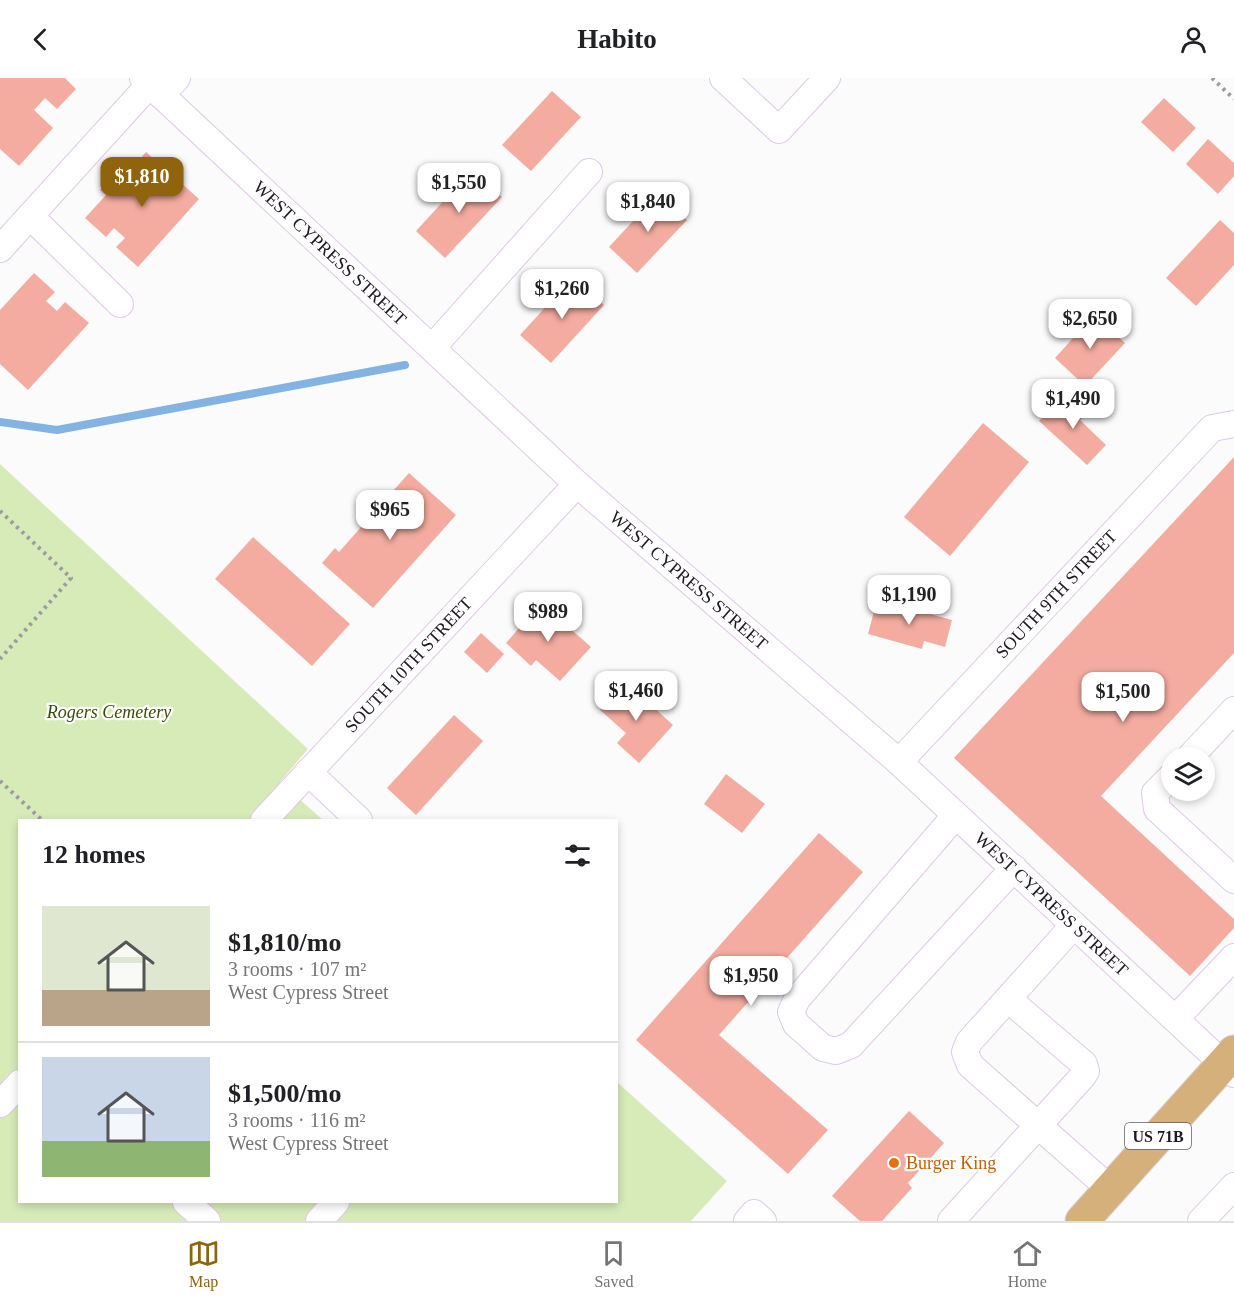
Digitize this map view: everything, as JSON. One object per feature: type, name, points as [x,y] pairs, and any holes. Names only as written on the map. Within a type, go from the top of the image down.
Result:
[{"type":"main road","name":"US 71B","points":[[1082,1221],[1230,1063]]},
{"type":"street","points":[[723,78],[779,130],[827,78]]},
{"type":"street","name":"WEST CYPRESS STREET","points":[[0,249],[158,84],[577,484],[899,762],[1174,1019],[1230,1063]]},
{"type":"street","points":[[432,348],[589,172]]},
{"type":"street","points":[[30,216],[120,304]]},
{"type":"street","name":"SOUTH 9TH STREET","points":[[899,762],[1223,426]]},
{"type":"street","name":"SOUTH 10TH STREET","points":[[265,819],[577,484]]},
{"type":"street","points":[[1199,747],[1234,710]]},
{"type":"street","points":[[308,772],[358,819]]},
{"type":"street","points":[[1161,787],[1155,793],[1157,809],[1234,880]]},
{"type":"street","points":[[956,814],[797,999],[791,1012],[796,1024],[823,1048],[836,1051],[851,1045],[1014,868]]},
{"type":"street","points":[[1074,925],[969,1042],[965,1052],[970,1065],[1110,1190]]},
{"type":"street","points":[[1174,1019],[1234,957]]},
{"type":"street","points":[[951,1221],[1086,1071],[1084,1064],[1008,999]]},
{"type":"street","points":[[0,1104],[18,1085]]},
{"type":"street","points":[[1201,1221],[1234,1186]]},
{"type":"street","points":[[187,1203],[207,1221]]},
{"type":"street","points":[[319,1221],[335,1203]]},
{"type":"street","points":[[747,1221],[754,1213],[763,1221]]},
{"type":"path","points":[[1212,78],[1234,99]]},
{"type":"path","points":[[0,512],[71,578],[0,659]]},
{"type":"path","points":[[0,781],[41,819]]},
{"type":"green space","name":"Rogers Cemetery","points":[[0,464],[308,749],[280,782],[322,819],[18,819],[18,1203],[618,1203],[618,1083],[727,1181],[691,1221],[0,1221]]},
{"type":"building","points":[[0,78],[65,78],[76,89],[57,109],[45,98],[34,110],[53,128],[19,166],[0,149]]},
{"type":"building","points":[[552,91],[581,117],[531,171],[502,145]]},
{"type":"building","points":[[1164,98],[1196,128],[1173,152],[1141,122]]},
{"type":"building","points":[[1208,139],[1234,163],[1234,176],[1218,194],[1186,164]]},
{"type":"building","points":[[146,152],[199,199],[138,267],[116,247],[125,238],[114,228],[106,237],[85,218],[106,195],[100,190],[118,171],[124,177]]},
{"type":"building","points":[[472,170],[502,197],[445,258],[416,231]]},
{"type":"building","points":[[658,194],[687,220],[637,273],[609,247]]},
{"type":"building","points":[[1220,220],[1234,233],[1234,265],[1196,306],[1166,278]]},
{"type":"building","points":[[34,273],[55,292],[46,301],[57,311],[65,302],[89,323],[28,390],[0,364],[0,310]]},
{"type":"building","points":[[573,277],[604,305],[551,363],[520,335]]},
{"type":"building","points":[[1094,315],[1125,343],[1085,386],[1055,358]]},
{"type":"building","points":[[1064,395],[1085,415],[1080,420],[1106,445],[1087,465],[1039,421]]},
{"type":"building","points":[[983,423],[1029,462],[950,556],[904,517]]},
{"type":"building","points":[[1234,457],[1234,653],[1101,796],[1234,919],[1234,928],[1190,976],[954,758]]},
{"type":"building","points":[[409,473],[456,515],[373,608],[322,563],[335,548],[339,552]]},
{"type":"building","points":[[253,537],[350,624],[312,666],[215,579]]},
{"type":"building","points":[[877,600],[952,620],[945,647],[924,641],[922,649],[868,634]]},
{"type":"building","points":[[541,603],[591,647],[560,681],[536,660],[531,666],[506,643]]},
{"type":"building","points":[[481,633],[504,654],[487,673],[464,652]]},
{"type":"building","points":[[626,682],[673,725],[639,763],[617,743],[626,733],[600,710]]},
{"type":"building","points":[[454,715],[483,741],[416,815],[387,788]]},
{"type":"building","points":[[726,774],[765,804],[742,833],[704,804]]},
{"type":"building","points":[[819,833],[863,872],[719,1035],[828,1130],[788,1174],[636,1040]]},
{"type":"building","name":"Burger King","points":[[909,1111],[944,1143],[908,1183],[912,1188],[882,1221],[860,1221],[832,1196]]},
{"type":"waterway","points":[[0,422],[57,430],[405,365]]},
{"type":"place","name":"Burger King","points":[[894,1163]]}]
